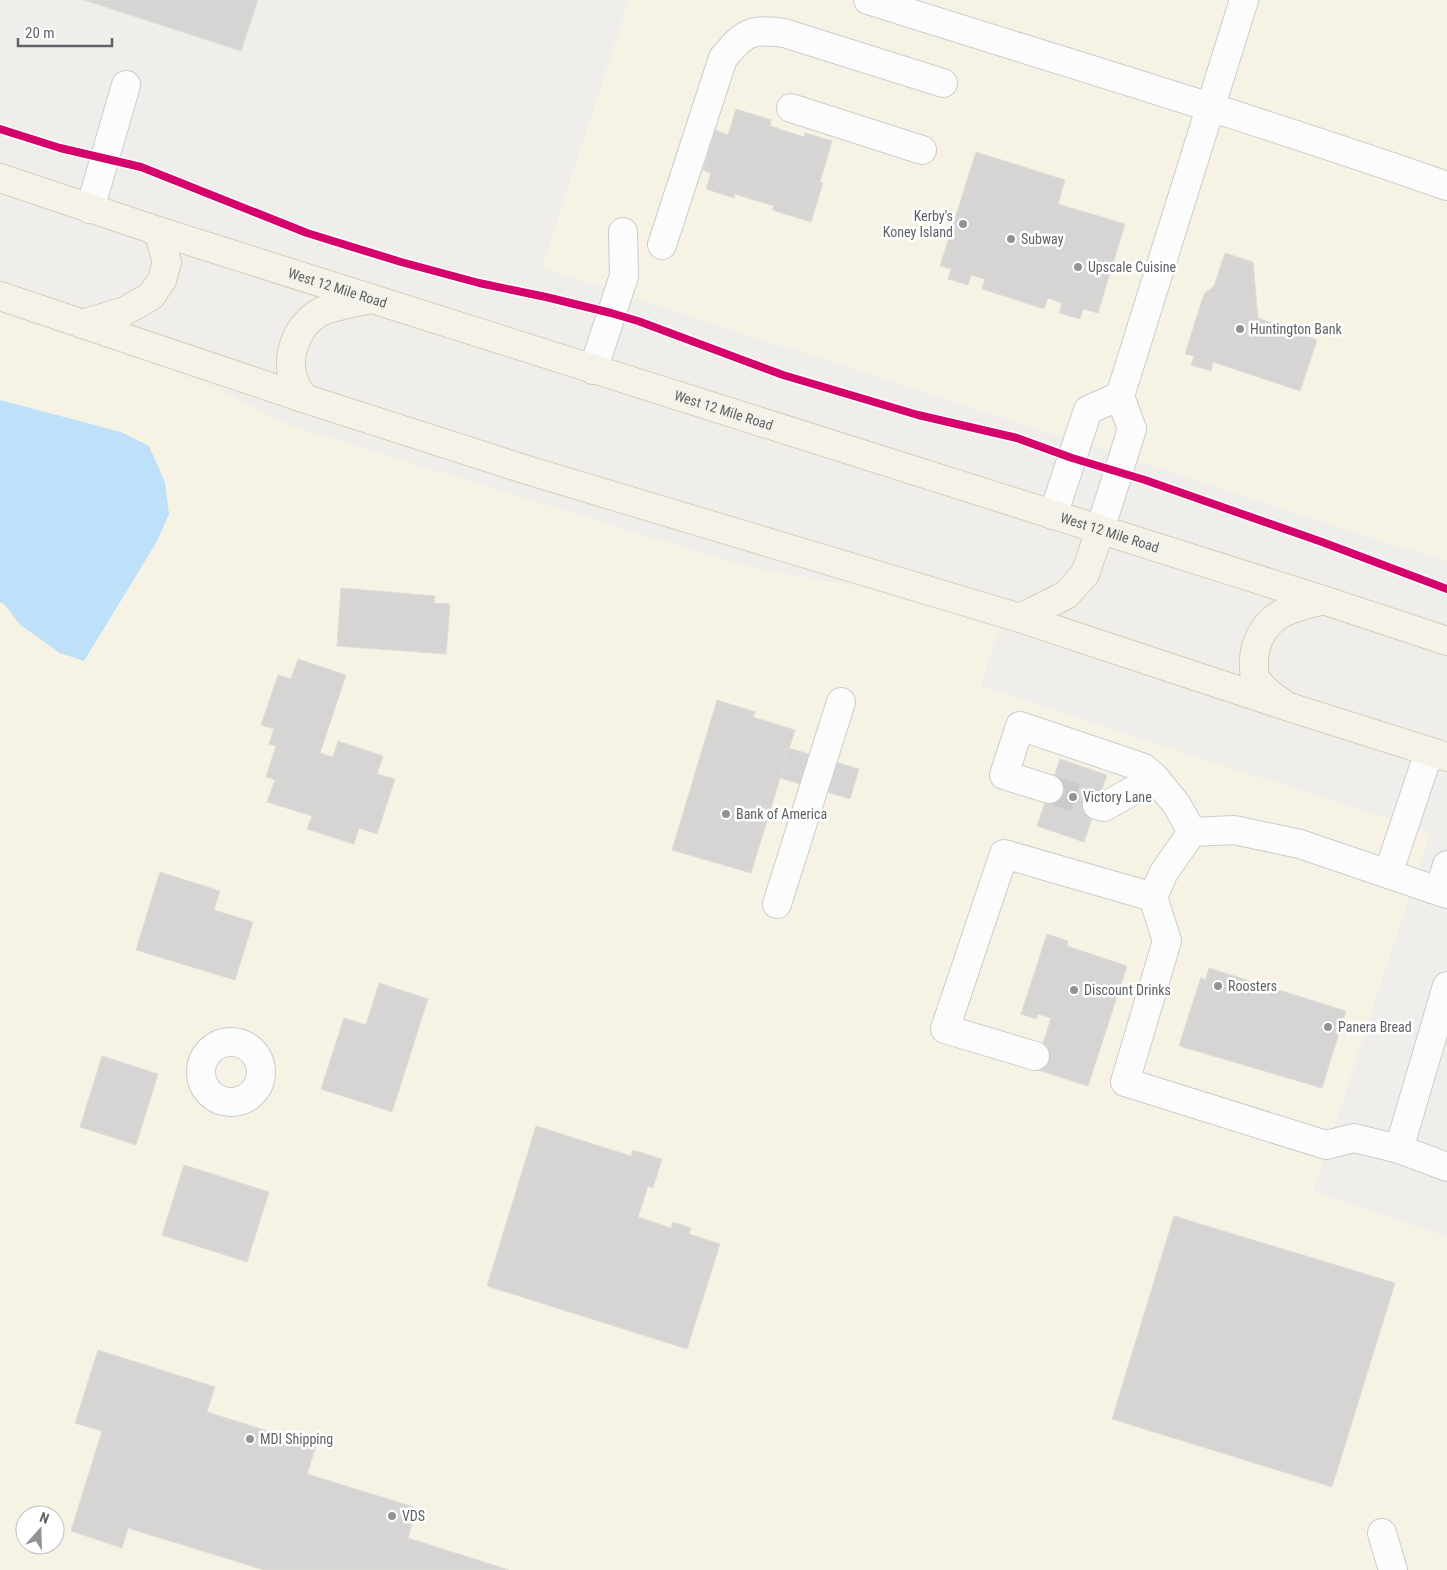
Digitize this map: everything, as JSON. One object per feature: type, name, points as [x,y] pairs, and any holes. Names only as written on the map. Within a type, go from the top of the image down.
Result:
[{"type":"main road","name":"West 12 Mile Road","points":[[0,178],[158,232],[1053,514],[1447,641]]},
{"type":"main road","points":[[82,324],[125,311],[151,296],[162,280],[167,262],[158,232]]},
{"type":"main road","points":[[0,296],[303,398],[607,495],[1020,618],[1289,708],[1438,754]]},
{"type":"main road","points":[[303,398],[293,380],[291,362],[295,340],[305,324],[323,311],[370,299]]},
{"type":"main road","points":[[1020,618],[1066,595],[1085,574],[1100,530]]},
{"type":"main road","points":[[1289,708],[1267,693],[1254,676],[1253,656],[1257,641],[1264,629],[1279,615],[1297,607],[1323,600]]},
{"type":"street","points":[[868,0],[1210,107],[1365,157],[1447,186]]},
{"type":"street","points":[[1100,530],[1132,429],[1120,396],[1244,0]]},
{"type":"street","points":[[662,245],[723,58],[740,38],[763,30],[784,33],[943,83]]},
{"type":"street","points":[[90,209],[126,85]]},
{"type":"street","points":[[791,108],[922,150]]},
{"type":"street","points":[[593,370],[624,276],[623,232]]},
{"type":"street","points":[[1053,514],[1088,410],[1120,396]]},
{"type":"street","points":[[777,904],[841,702]]},
{"type":"street","points":[[1049,789],[1004,775],[1020,726],[1144,768],[1155,778],[1177,805],[1192,832]]},
{"type":"street","points":[[1388,874],[1438,754]]},
{"type":"street","points":[[1097,805],[1104,807],[1155,778]]},
{"type":"street","points":[[1192,832],[1234,830],[1291,842],[1443,892],[1447,865]]},
{"type":"street","points":[[1192,832],[1164,872],[1153,897],[1167,941],[1124,1082],[1326,1145],[1354,1138],[1398,1149],[1447,1167]]},
{"type":"street","points":[[1035,1056],[945,1029],[1004,854],[1153,897]]},
{"type":"street","points":[[1398,1149],[1447,986]]},
{"type":"street","points":[[1382,1533],[1393,1570]]},
{"type":"shaded area","points":[[629,0],[1447,0],[1447,562],[542,268]]},
{"type":"shaded area","points":[[0,313],[216,387],[273,418],[301,429],[738,564],[773,572],[858,586],[998,628],[981,686],[1430,833],[1313,1192],[1447,1237],[1447,1570],[0,1570]]},
{"type":"water","points":[[0,400],[121,432],[149,446],[165,482],[169,514],[156,543],[84,661],[60,653],[19,624],[5,605],[0,602]]},
{"type":"building","points":[[84,0],[258,0],[241,51]]},
{"type":"building","points":[[736,109],[771,120],[770,126],[804,137],[805,133],[832,141],[820,182],[823,183],[811,222],[772,210],[774,206],[735,194],[734,198],[706,189],[711,173],[703,170],[715,130],[728,135]]},
{"type":"building","points":[[976,152],[1065,180],[1058,204],[1125,224],[1098,313],[1083,309],[1080,319],[1059,313],[1062,303],[1048,298],[1044,309],[982,289],[985,279],[971,275],[968,285],[948,279],[951,269],[940,266]]},
{"type":"building","name":"Huntington Bank","points":[[1225,253],[1253,262],[1258,318],[1317,340],[1300,391],[1213,362],[1211,371],[1191,365],[1194,356],[1185,354],[1204,294],[1214,286]]},
{"type":"building","points":[[341,588],[435,596],[434,603],[450,604],[446,654],[337,646]]},
{"type":"building","points":[[298,659],[346,675],[320,753],[333,757],[338,741],[383,756],[377,774],[395,779],[377,834],[359,828],[354,844],[307,829],[312,816],[267,802],[275,780],[266,777],[276,746],[269,744],[274,729],[261,725],[278,675],[291,679]]},
{"type":"building","name":"Bank of America","points":[[717,700],[755,712],[753,717],[795,730],[751,873],[672,850]]},
{"type":"building","points":[[789,748],[859,769],[850,799],[780,778]]},
{"type":"building","name":"Victory Lane","points":[[1060,759],[1107,775],[1084,842],[1037,826]]},
{"type":"building","points":[[160,872],[220,891],[214,910],[253,922],[235,980],[136,950]]},
{"type":"building","name":"Discount Drinks","points":[[1047,934],[1068,941],[1067,946],[1127,966],[1088,1086],[1035,1069],[1051,1018],[1038,1014],[1036,1019],[1021,1014]]},
{"type":"building","points":[[1209,968],[1346,1011],[1322,1088],[1179,1046],[1201,977],[1205,980]]},
{"type":"building","points":[[379,983],[428,999],[392,1112],[321,1089],[344,1018],[366,1025]]},
{"type":"building","points":[[102,1056],[158,1074],[136,1145],[80,1127]]},
{"type":"building","points":[[536,1126],[631,1156],[633,1150],[662,1159],[653,1188],[648,1186],[638,1217],[671,1228],[673,1222],[691,1228],[689,1234],[720,1244],[687,1349],[487,1286]]},
{"type":"building","points":[[184,1165],[269,1192],[247,1262],[162,1235]]},
{"type":"building","points":[[1174,1216],[1395,1283],[1332,1487],[1112,1419]]},
{"type":"building","points":[[98,1350],[215,1387],[207,1412],[316,1446],[307,1474],[417,1508],[408,1538],[509,1570],[264,1570],[128,1528],[122,1548],[71,1531],[102,1431],[75,1423]]},
{"type":"tunnel","points":[[1049,789],[1097,805]]},
{"type":"cycle path","points":[[0,129],[60,148],[141,167],[307,233],[401,262],[479,283],[611,313],[638,321],[783,375],[918,415],[1017,438],[1072,458],[1145,480],[1322,542],[1447,589]]},
{"type":"place","name":"Kerby's Koney Island","points":[[963,224]]},
{"type":"place","name":"Subway","points":[[1011,239]]},
{"type":"place","name":"Upscale Cuisine","points":[[1078,267]]},
{"type":"place","name":"Huntington Bank","points":[[1240,329]]},
{"type":"place","name":"Victory Lane","points":[[1073,797]]},
{"type":"place","name":"Bank of America","points":[[726,814]]},
{"type":"place","name":"Roosters","points":[[1218,986]]},
{"type":"place","name":"Discount Drinks","points":[[1074,990]]},
{"type":"place","name":"Panera Bread","points":[[1328,1027]]},
{"type":"place","name":"MDI Shipping","points":[[250,1439]]},
{"type":"place","name":"VDS","points":[[392,1516]]}]
